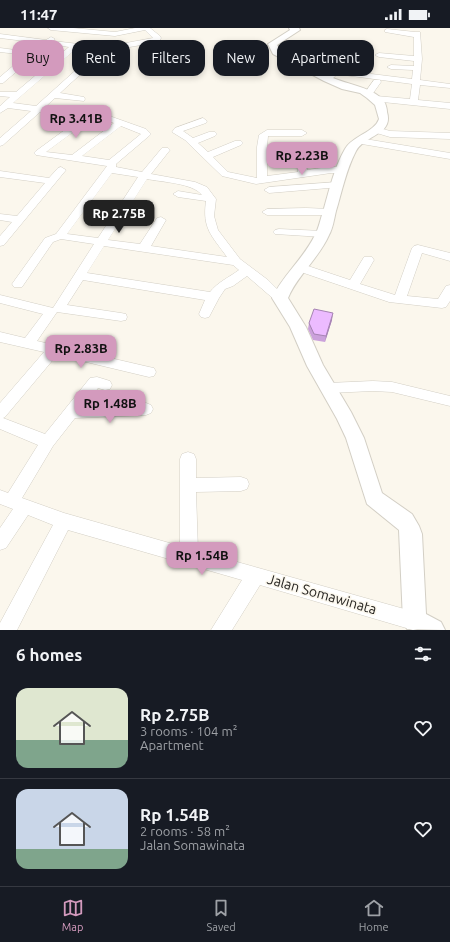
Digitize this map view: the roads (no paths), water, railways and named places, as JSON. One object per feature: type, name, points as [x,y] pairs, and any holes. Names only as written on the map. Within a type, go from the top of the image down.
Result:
[{"type":"street","points":[[51,28],[115,34],[146,28],[157,39],[130,44]]},
{"type":"street","points":[[279,40],[296,30],[293,28]]},
{"type":"street","points":[[50,40],[64,29]]},
{"type":"street","points":[[387,31],[418,34],[418,59],[414,102]]},
{"type":"street","points":[[0,36],[32,40]]},
{"type":"street","points":[[277,41],[272,44],[277,52]]},
{"type":"street","points":[[3,108],[72,48]]},
{"type":"street","points":[[1,52],[12,53]]},
{"type":"street","points":[[379,55],[418,59]]},
{"type":"street","points":[[391,67],[417,68]]},
{"type":"street","points":[[0,81],[12,71]]},
{"type":"street","points":[[0,143],[74,76]]},
{"type":"street","points":[[322,76],[372,97],[450,106]]},
{"type":"street","points":[[327,79],[330,76]]},
{"type":"street","points":[[374,76],[450,86]]},
{"type":"street","points":[[372,97],[377,82]]},
{"type":"street","points":[[0,94],[17,95]]},
{"type":"street","points":[[53,95],[82,99]]},
{"type":"street","points":[[284,290],[302,268],[323,234],[337,185],[336,170],[351,149],[359,141],[376,130],[383,123],[384,119],[382,110],[372,97]]},
{"type":"street","points":[[3,108],[94,113],[121,122],[143,131],[146,134],[110,166],[60,236]]},
{"type":"street","points":[[94,113],[39,153],[110,166],[144,175],[198,186],[211,199]]},
{"type":"street","points":[[203,121],[177,131],[192,142],[225,174],[256,181],[323,168],[336,170]]},
{"type":"street","points":[[73,159],[121,122]]},
{"type":"street","points":[[376,130],[390,134],[450,136]]},
{"type":"street","points":[[262,180],[262,147],[264,135],[267,133],[302,133]]},
{"type":"street","points":[[192,142],[212,134]]},
{"type":"street","points":[[359,141],[450,156]]},
{"type":"street","points":[[206,156],[238,143]]},
{"type":"street","points":[[121,317],[59,308],[144,175],[164,150]]},
{"type":"street","points":[[300,152],[302,171]]},
{"type":"street","points":[[0,243],[61,170]]},
{"type":"street","points":[[1,175],[53,181]]},
{"type":"street","points":[[268,190],[337,185]]},
{"type":"street","points":[[178,194],[211,199]]},
{"type":"street","points":[[211,199],[209,220],[213,230],[236,262],[247,270],[284,290],[315,366],[346,417],[374,498],[400,517],[409,526],[424,626]]},
{"type":"street","points":[[267,212],[330,212]]},
{"type":"street","points":[[0,217],[20,220]]},
{"type":"street","points":[[144,249],[161,220]]},
{"type":"street","points":[[279,232],[323,234]]},
{"type":"street","points":[[18,284],[49,240],[60,236],[236,262]]},
{"type":"street","points":[[399,300],[418,248],[450,257]]},
{"type":"street","points":[[353,286],[368,260]]},
{"type":"street","points":[[302,268],[389,298],[399,300],[442,304],[450,289]]},
{"type":"street","points":[[205,314],[213,297],[221,286],[233,281],[247,270]]},
{"type":"street","points":[[80,276],[213,297]]},
{"type":"street","points":[[0,299],[51,312],[28,343]]},
{"type":"street","points":[[0,337],[149,372]]},
{"type":"street","points":[[0,414],[54,349]]},
{"type":"street","points":[[0,542],[12,502],[48,442],[95,382],[105,385]]},
{"type":"street","points":[[329,388],[373,386],[392,387],[449,401]]},
{"type":"street","points":[[73,412],[146,410]]},
{"type":"street","points":[[0,423],[48,442]]},
{"type":"street","points":[[188,460],[189,557]]},
{"type":"street","points":[[189,485],[241,484]]},
{"type":"street","name":"Jalan Somawinata","points":[[12,502],[64,521],[256,575],[424,626]]},
{"type":"street","points":[[6,630],[64,521]]},
{"type":"street","points":[[221,630],[256,575]]}]
